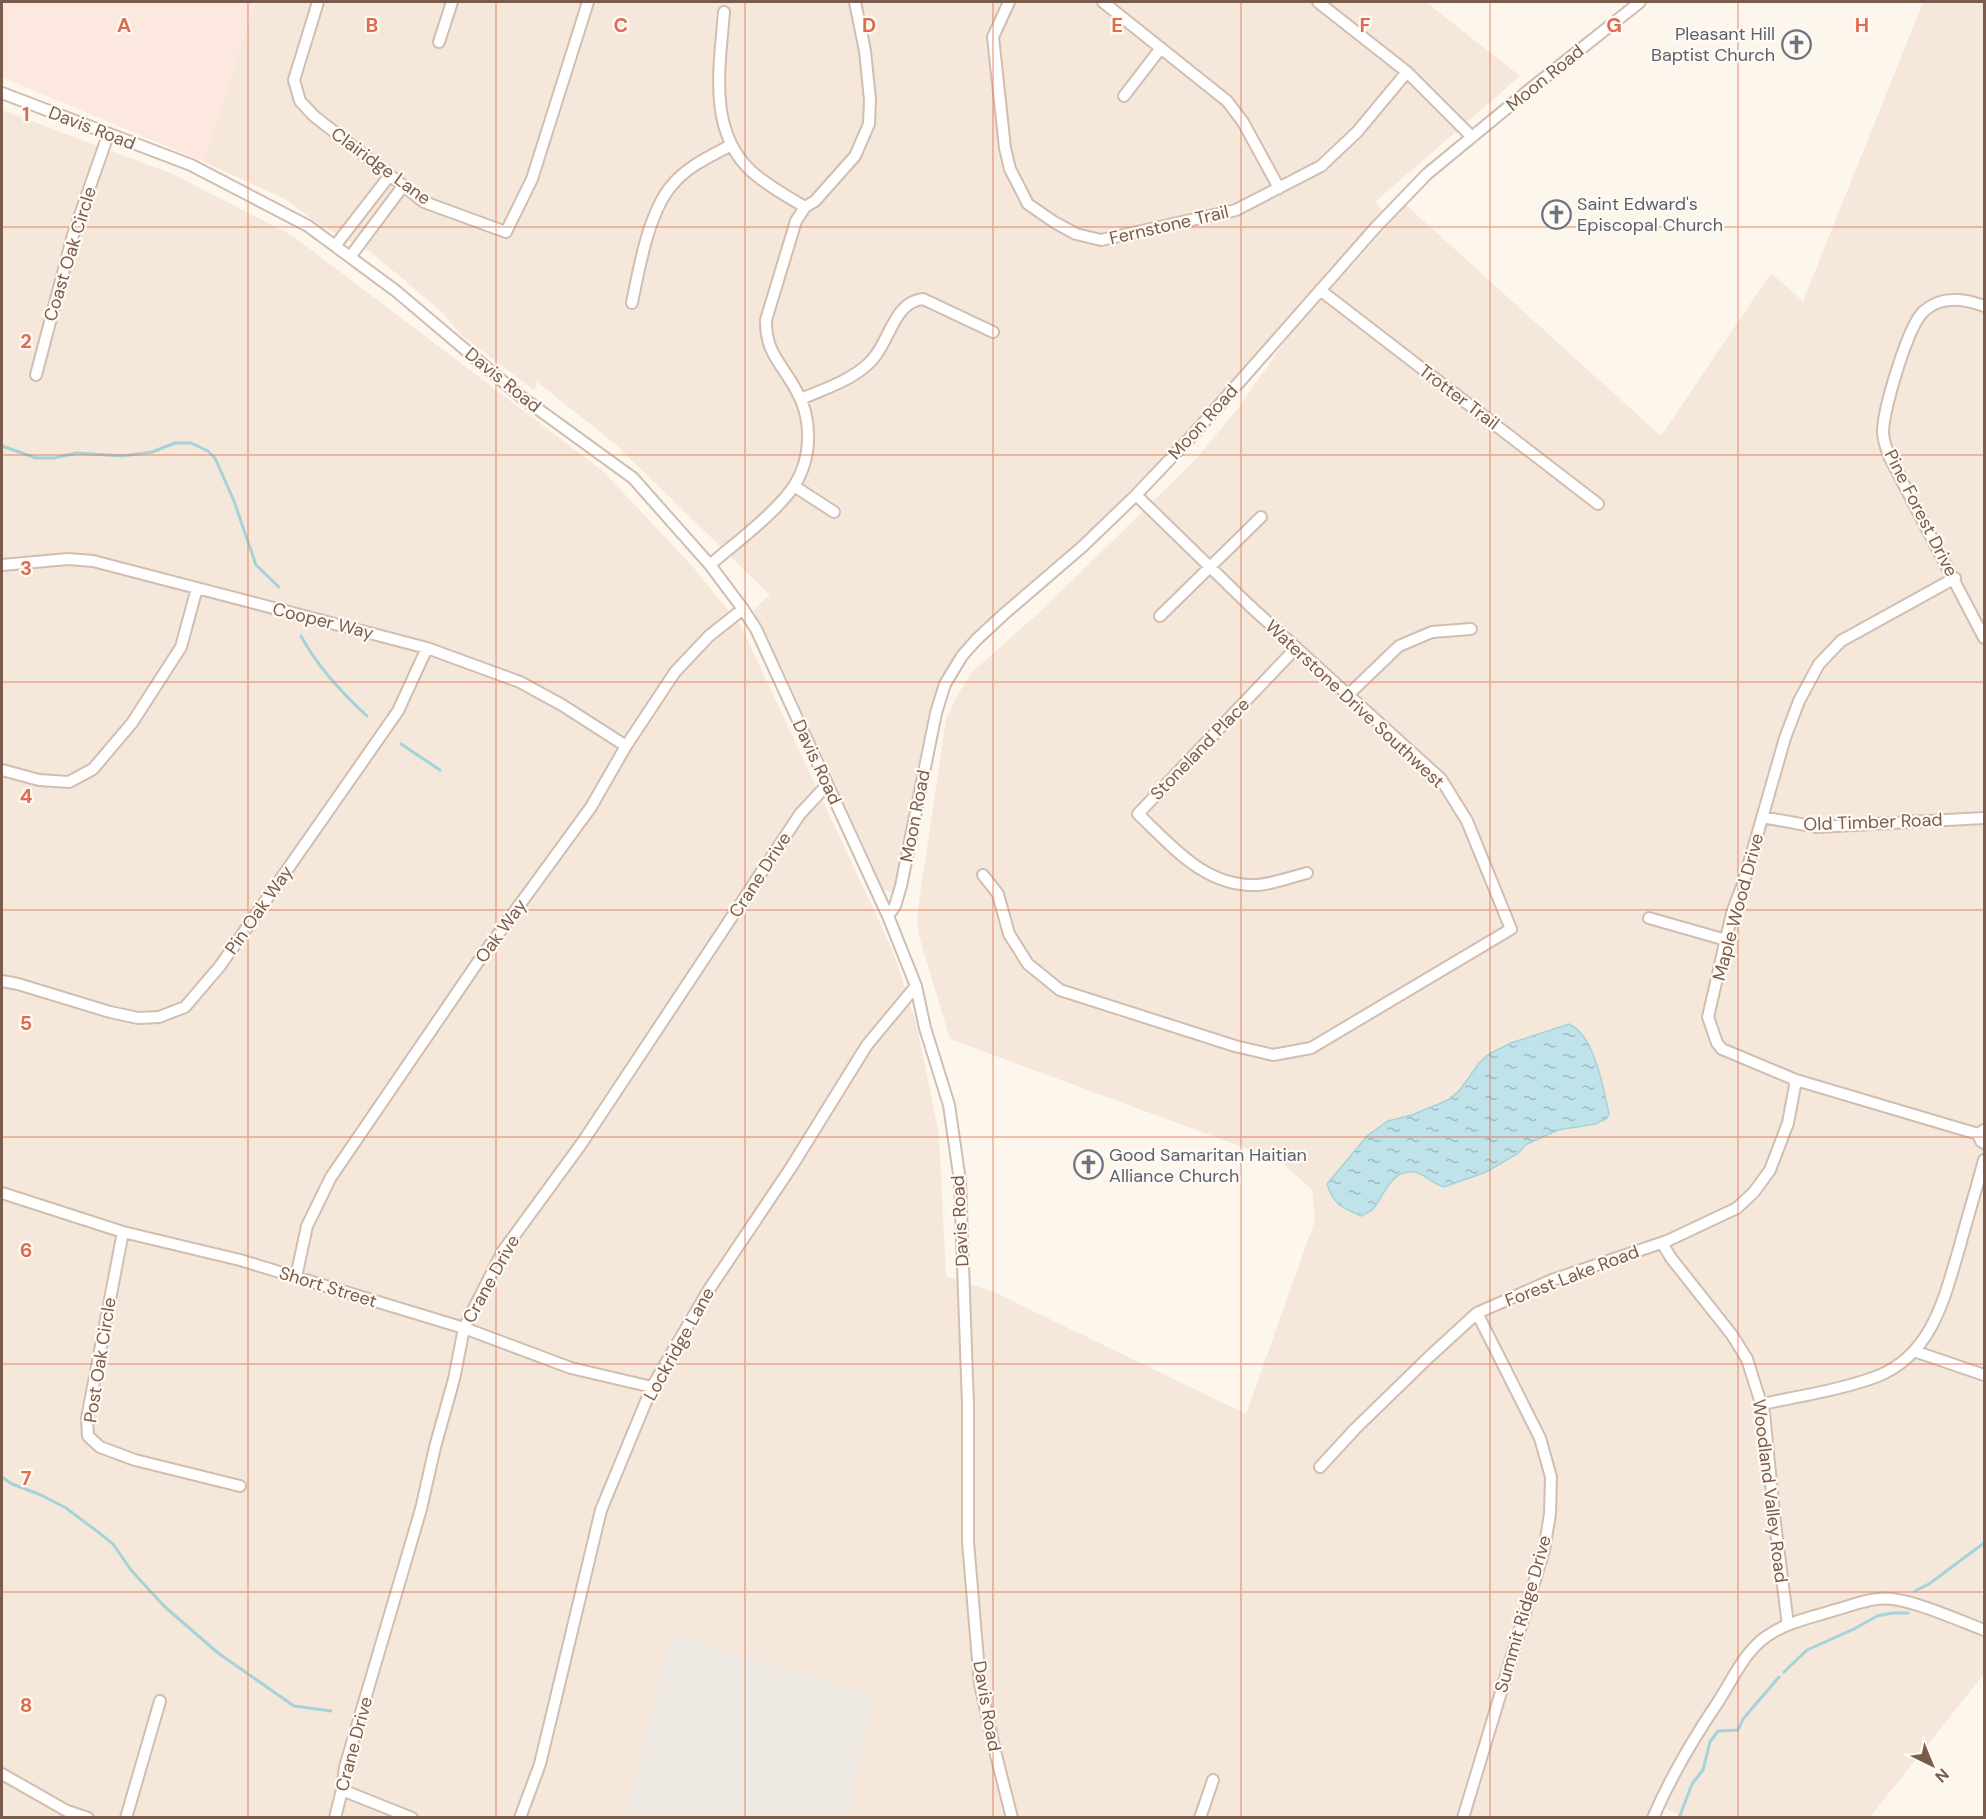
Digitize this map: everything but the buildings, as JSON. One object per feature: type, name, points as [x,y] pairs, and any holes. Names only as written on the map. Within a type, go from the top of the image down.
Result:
[{"type":"street","name":"Clairidge Lane","points":[[318,2],[294,80],[300,100],[314,116],[424,202],[507,232],[532,179],[588,2]]},
{"type":"street","points":[[439,42],[452,2]]},
{"type":"street","points":[[710,565],[774,509],[794,486],[807,452],[809,430],[801,399],[774,356],[766,332],[769,307],[796,220],[805,207],[815,201],[855,156],[869,124],[870,100],[865,51],[855,2]]},
{"type":"street","name":"Fernstone Trail","points":[[1009,2],[993,38],[1005,148],[1010,169],[1028,204],[1076,234],[1101,240],[1236,210],[1321,166],[1358,132],[1407,72]]},
{"type":"street","points":[[1103,2],[1227,100],[1243,122],[1279,188]]},
{"type":"street","points":[[1318,2],[1407,72],[1472,137]]},
{"type":"street","name":"Moon Road","points":[[888,916],[895,906],[902,886],[936,712],[951,673],[976,640],[1082,547],[1136,495],[1191,437],[1376,227],[1427,174],[1640,2]]},
{"type":"street","points":[[724,12],[718,81],[723,125],[731,145],[755,174],[805,207]]},
{"type":"street","points":[[1124,96],[1161,48]]},
{"type":"street","name":"Davis Road","points":[[2,93],[191,165],[308,226],[396,291],[520,396],[633,478],[710,565],[756,629],[888,916],[916,986],[925,1028],[949,1105],[960,1181],[968,1405],[968,1552],[980,1684],[1012,1818]]},
{"type":"street","name":"Coast Oak Circle","points":[[36,375],[73,235],[108,135]]},
{"type":"street","points":[[632,303],[650,229],[661,199],[673,183],[687,171],[731,145]]},
{"type":"street","points":[[335,246],[390,175]]},
{"type":"street","points":[[350,257],[404,186]]},
{"type":"street","name":"Trotter Trail","points":[[1320,290],[1598,504]]},
{"type":"street","points":[[801,399],[852,376],[869,364],[878,354],[901,310],[913,300],[923,299],[993,332]]},
{"type":"street","name":"Pine Forest Drive","points":[[1984,306],[1955,299],[1934,304],[1923,311],[1914,323],[1908,339],[1885,415],[1883,432],[1890,458],[1984,638]]},
{"type":"street","points":[[794,486],[834,512]]},
{"type":"street","name":"Waterstone Drive Southwest","points":[[983,875],[998,894],[1009,934],[1028,964],[1060,990],[1235,1046],[1273,1055],[1311,1048],[1511,929],[1467,821],[1441,779],[1296,648],[1136,495]]},
{"type":"street","points":[[1160,616],[1261,517]]},
{"type":"street","name":"Cooper Way","points":[[2,565],[68,559],[93,561],[427,648],[520,682],[562,705],[626,746]]},
{"type":"street","name":"Maple Wood Drive","points":[[1954,578],[1841,641],[1819,664],[1799,701],[1785,738],[1732,913],[1708,1017],[1717,1043],[1722,1049],[1733,1054],[1796,1080],[1982,1135]]},
{"type":"street","points":[[2,770],[39,780],[69,782],[93,769],[132,723],[181,647],[197,588]]},
{"type":"street","name":"Oak Way","points":[[296,1277],[307,1226],[331,1177],[480,959],[591,807],[626,746],[675,672],[709,636],[743,609]]},
{"type":"street","points":[[1348,695],[1399,646],[1432,632],[1471,629]]},
{"type":"street","name":"Pin Oak Way","points":[[2,981],[138,1018],[159,1017],[185,1007],[220,966],[398,711],[427,648]]},
{"type":"street","name":"Stoneland Place","points":[[1296,648],[1138,814],[1191,864],[1222,880],[1258,885],[1307,873]]},
{"type":"street","name":"Crane Drive","points":[[334,1818],[342,1790],[345,1767],[422,1509],[464,1328],[503,1251],[582,1143],[800,814],[827,785]]},
{"type":"street","name":"Old Timber Road","points":[[1762,817],[1817,827],[1984,818]]},
{"type":"street","points":[[1649,918],[1726,940]]},
{"type":"street","name":"Lockridge Lane","points":[[520,1818],[540,1764],[601,1510],[652,1387],[708,1291],[792,1166],[867,1045],[916,986]]},
{"type":"street","name":"Forest Lake Road","points":[[1320,1467],[1355,1429],[1477,1313],[1552,1280],[1662,1242],[1737,1208],[1754,1192],[1770,1170],[1788,1123],[1796,1080]]},
{"type":"street","points":[[1762,1404],[1830,1390],[1878,1376],[1895,1367],[1914,1351],[1929,1331],[1942,1306],[1984,1160]]},
{"type":"street","name":"Short Street","points":[[2,1193],[123,1232],[240,1260],[464,1328],[571,1368],[652,1387]]},
{"type":"street","name":"Post Oak Circle","points":[[123,1232],[87,1418],[88,1436],[100,1447],[135,1460],[240,1486]]},
{"type":"street","name":"Woodland Valley Road","points":[[1662,1242],[1671,1258],[1732,1335],[1747,1359],[1762,1404],[1788,1625]]},
{"type":"street","name":"Summit Ridge Drive","points":[[1463,1818],[1544,1550],[1550,1514],[1551,1477],[1540,1438],[1477,1313]]},
{"type":"street","points":[[1914,1351],[1984,1375]]},
{"type":"street","points":[[1653,1818],[1673,1774],[1703,1722],[1743,1660],[1766,1636],[1788,1625],[1865,1601],[1893,1599],[1984,1630]]},
{"type":"street","points":[[126,1818],[160,1701]]},
{"type":"street","points":[[2,1774],[67,1811],[88,1818]]},
{"type":"street","points":[[1200,1818],[1213,1780]]},
{"type":"street","points":[[342,1790],[412,1818]]},
{"type":"shaded area","points":[[2,2],[255,2],[204,162],[2,77]]},
{"type":"shaded area","points":[[255,2],[1426,2],[1520,76],[1375,202],[1384,211],[1174,447],[1088,534],[987,622],[959,652],[938,686],[926,725],[896,884],[894,891],[889,892],[884,890],[778,659],[753,610],[770,595],[614,443],[537,382],[534,390],[461,335],[444,314],[372,253],[323,227],[283,198],[204,162]]},
{"type":"shaded area","points":[[1923,2],[1984,2],[1984,1674],[1870,1817],[1683,1818],[1664,1807],[1660,1818],[848,1817],[853,1786],[672,1633],[625,1817],[2,1817],[2,110],[173,174],[293,236],[603,471],[693,567],[741,626],[893,951],[916,1022],[939,1134],[946,1276],[994,1292],[1246,1414],[1315,1220],[1312,1190],[1280,1161],[950,1039],[919,936],[917,916],[946,719],[957,696],[972,672],[1042,610],[1196,459],[1239,407],[1285,341],[1406,205],[1661,436],[1771,273],[1803,301]]},
{"type":"shaded area","points":[[671,1633],[875,1697],[853,1786],[848,1817],[625,1817]]},
{"type":"water","points":[[1569,1024],[1578,1030],[1591,1051],[1604,1091],[1609,1114],[1606,1119],[1595,1124],[1558,1130],[1527,1144],[1517,1154],[1486,1172],[1444,1187],[1418,1173],[1406,1172],[1389,1184],[1373,1209],[1361,1216],[1343,1208],[1335,1201],[1327,1184],[1368,1135],[1388,1121],[1412,1115],[1448,1100],[1460,1090],[1479,1063],[1489,1054],[1511,1043]]},
{"type":"waterway","points":[[2,446],[36,458],[54,458],[77,453],[122,456],[152,452],[175,443],[191,443],[208,451],[215,458],[234,501],[256,565],[279,587]]},
{"type":"waterway","points":[[301,636],[331,679],[367,716]]},
{"type":"waterway","points":[[401,744],[440,770]]},
{"type":"waterway","points":[[2,1477],[12,1484],[66,1508],[113,1544],[131,1570],[164,1606],[218,1653],[294,1706],[331,1711]]},
{"type":"waterway","points":[[1915,1591],[1929,1584],[1984,1543]]},
{"type":"waterway","points":[[1784,1672],[1807,1650],[1877,1616],[1908,1613]]},
{"type":"waterway","points":[[1679,1818],[1692,1784],[1703,1770],[1710,1742],[1718,1731],[1738,1730],[1743,1719],[1779,1677]]},
{"type":"place","name":"Pleasant Hill Baptist Church","points":[[1796,44]]},
{"type":"place","name":"Saint Edward's Episcopal Church","points":[[1556,214]]},
{"type":"place","name":"Good Samaritan Haitian Alliance Church","points":[[1088,1165]]}]
